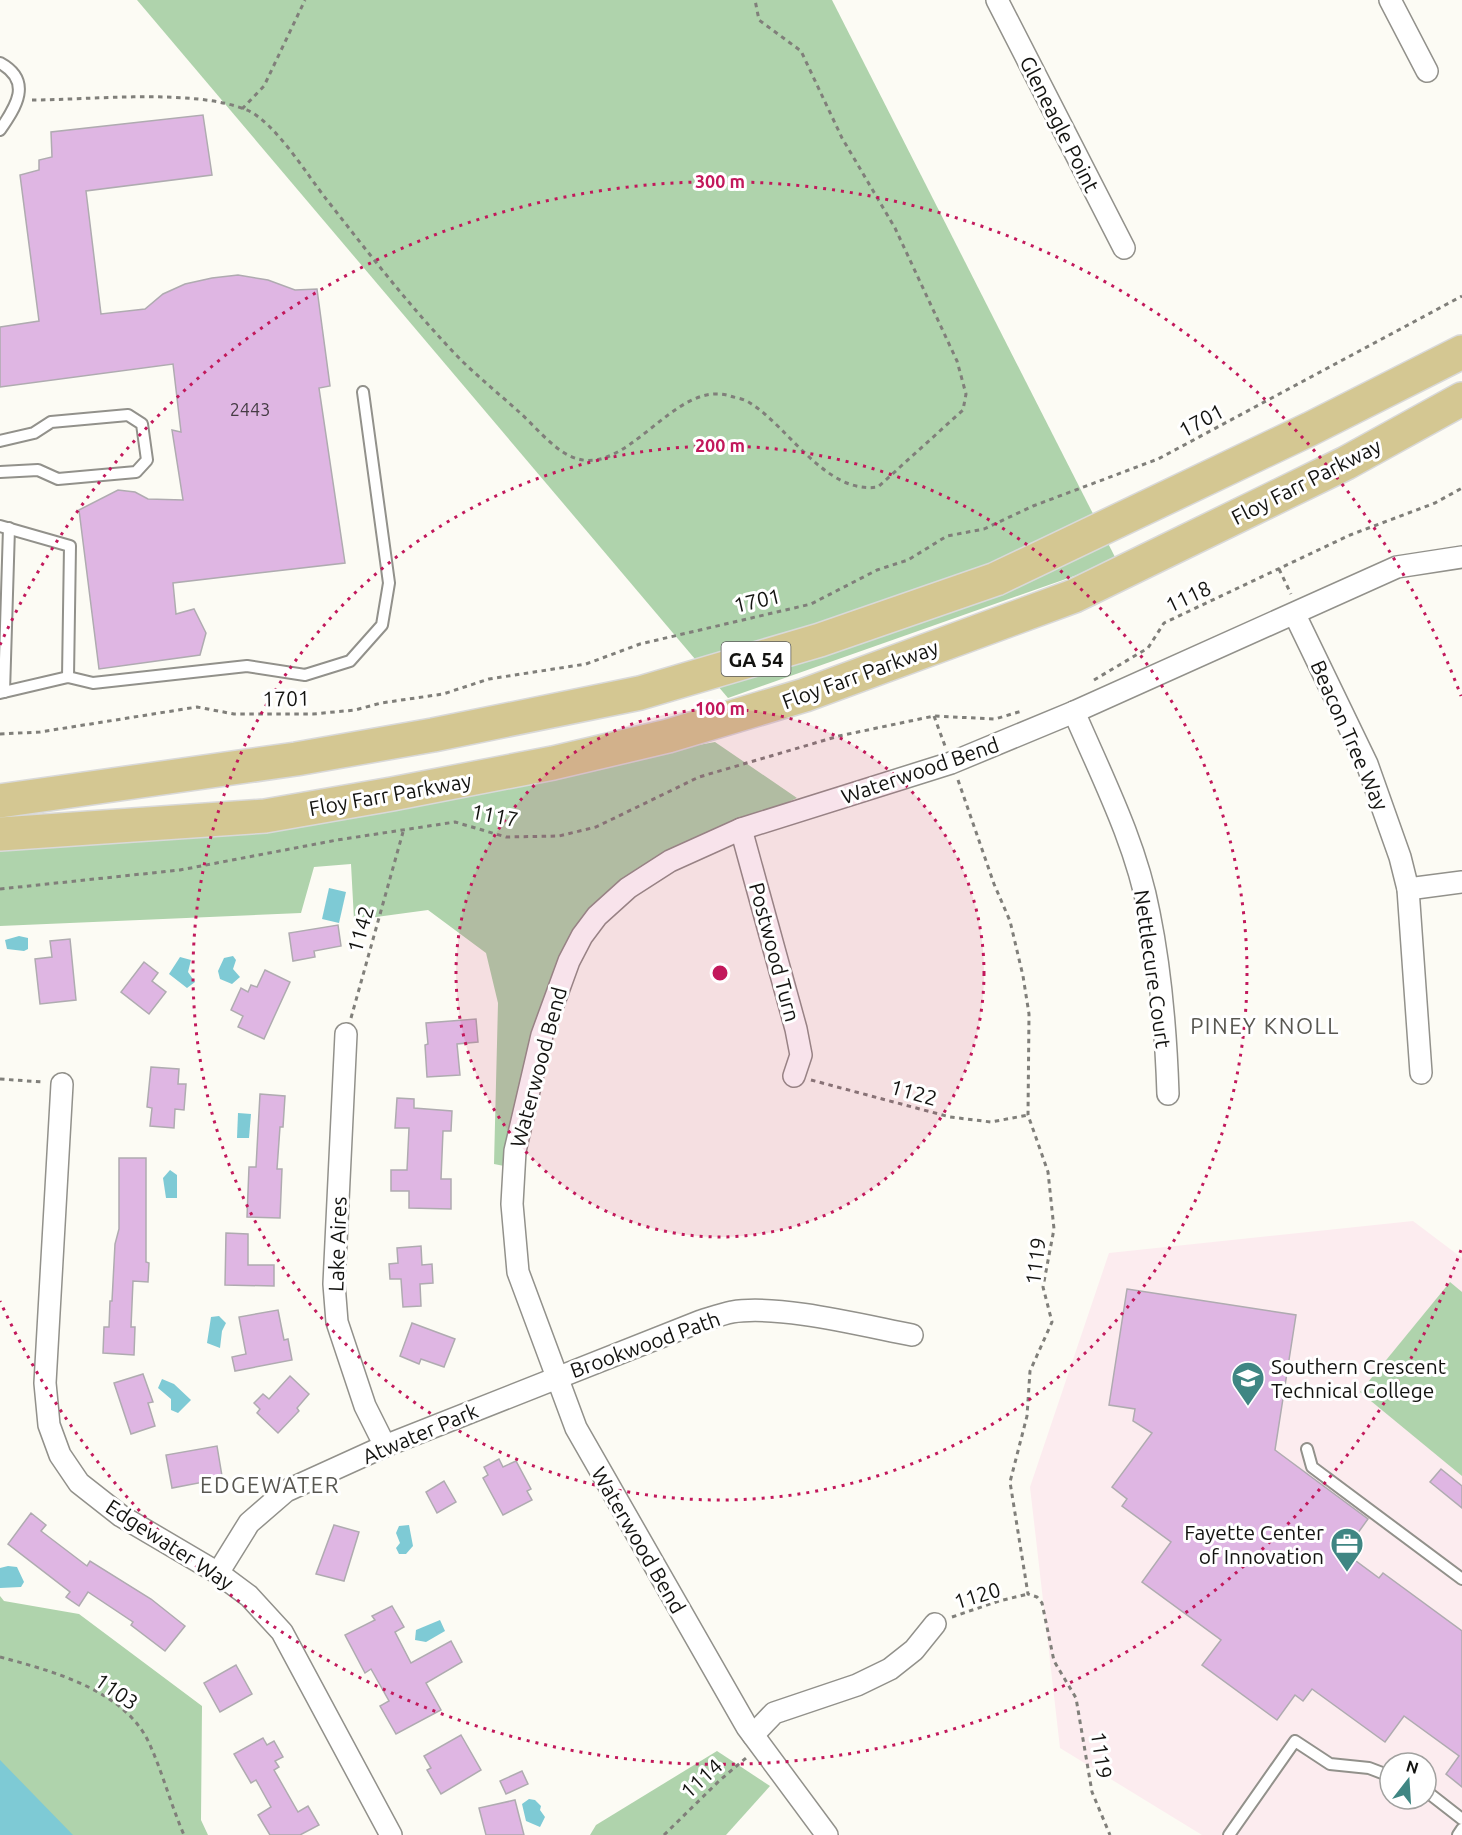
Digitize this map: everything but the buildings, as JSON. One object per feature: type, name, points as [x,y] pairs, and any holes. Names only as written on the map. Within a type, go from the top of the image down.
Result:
[{"type":"main road","name":"Floy Farr Parkway","points":[[0,801],[296,759],[433,735],[640,693],[820,640],[996,579],[1310,429],[1462,352]]},
{"type":"main road","name":"Floy Farr Parkway","points":[[0,834],[276,814],[554,763],[668,736],[782,702],[1074,596],[1346,463],[1462,399]]},
{"type":"street","name":"Gleneagle Point","points":[[997,0],[1124,248]]},
{"type":"street","points":[[1390,0],[1426,71]]},
{"type":"street","name":"Waterwood Bend","points":[[827,1835],[757,1741],[576,1428],[518,1272],[512,1204],[515,1151],[550,1010],[569,961],[582,936],[597,916],[628,888],[670,861],[741,829],[951,763],[1074,712],[1397,567],[1462,557]]},
{"type":"street","name":"Beacon Tree Way","points":[[1297,613],[1367,764],[1385,811],[1408,888],[1421,1073]]},
{"type":"street","name":"Nettlecure Court","points":[[1074,712],[1126,836],[1149,912],[1166,1044],[1168,1094]]},
{"type":"street","name":"Postwood Turn","points":[[741,829],[796,1029],[801,1055],[794,1076]]},
{"type":"street","points":[[1408,888],[1462,882]]},
{"type":"street","name":"Lake Aires","points":[[346,1034],[334,1284],[337,1322],[365,1406],[385,1446]]},
{"type":"street","name":"Edgewater Way","points":[[62,1084],[45,1383],[49,1425],[60,1455],[79,1483],[121,1516],[218,1573],[249,1596],[282,1632],[390,1835]]},
{"type":"street","name":"Brookwood Path","points":[[556,1377],[732,1312],[789,1314],[912,1335]]},
{"type":"street","name":"Atwater Park","points":[[218,1573],[249,1523],[286,1491],[385,1446],[556,1377]]},
{"type":"street","points":[[757,1741],[774,1713],[857,1685],[890,1669],[914,1650],[935,1624]]},
{"type":"lane","points":[[0,63],[12,69],[19,87],[18,101],[0,130]]},
{"type":"lane","points":[[68,677],[70,546],[4,527],[2,693],[68,677],[93,683],[247,666],[305,675],[350,661],[382,625],[390,583],[363,392]]},
{"type":"lane","points":[[0,441],[34,433],[51,422],[128,415],[142,423],[147,460],[136,472],[58,479],[38,470],[0,472]]},
{"type":"lane","points":[[1307,1449],[1312,1467],[1462,1579]]},
{"type":"lane","points":[[1229,1835],[1296,1741],[1330,1764],[1369,1768],[1378,1771]]},
{"type":"lane","points":[[1438,1800],[1462,1819]]},
{"type":"lane","points":[[1458,1835],[1462,1829]]},
{"type":"path","points":[[242,109],[264,86],[305,0]]},
{"type":"path","points":[[18,101],[210,99],[249,111],[274,132],[367,251],[463,361],[571,456],[597,462],[620,450],[680,406],[707,396],[725,394],[749,402],[826,470],[851,485],[864,489],[878,487],[951,423],[963,410],[966,394],[957,361],[895,228],[842,138],[801,51],[759,20],[755,0]]},
{"type":"path","name":"1701","points":[[0,735],[40,732],[197,707],[234,714],[313,714],[355,710],[381,703],[443,694],[489,679],[586,664],[640,644],[811,604],[877,570],[908,560],[947,536],[984,529],[1033,506],[1158,459],[1462,296]]},
{"type":"path","name":"1118","points":[[1093,681],[1148,648],[1164,623],[1350,535],[1434,503],[1462,488]]},
{"type":"path","points":[[1279,569],[1297,613]]},
{"type":"path","points":[[934,716],[994,719],[1029,709]]},
{"type":"path","name":"1119","points":[[934,716],[994,884],[1010,921],[1029,1014],[1028,1115],[1048,1172],[1054,1229],[1043,1287],[1052,1322],[1030,1371],[1027,1416],[1010,1482],[1028,1594],[1037,1597],[1042,1603],[1054,1661],[1076,1698],[1092,1792],[1110,1835]]},
{"type":"path","name":"1117","points":[[0,889],[180,870],[337,840],[403,832],[455,822],[506,837],[559,836],[596,827],[699,777],[839,736],[934,716]]},
{"type":"path","name":"1142","points":[[346,1034],[403,832]]},
{"type":"path","name":"1122","points":[[794,1076],[950,1117],[991,1122],[1028,1115]]},
{"type":"path","points":[[0,1079],[62,1084]]},
{"type":"path","name":"1120","points":[[935,1624],[999,1600],[1028,1594]]},
{"type":"path","name":"1103","points":[[0,1657],[62,1674],[119,1706],[149,1743],[184,1835]]},
{"type":"path","name":"1114","points":[[664,1835],[757,1741]]},
{"type":"shaded area","points":[[1413,1221],[1462,1258],[1462,1835],[1202,1835],[1060,1748],[1030,1487],[1109,1253]]},
{"type":"green space","points":[[137,0],[832,0],[1117,561],[728,698]]},
{"type":"green space","points":[[715,742],[797,798],[656,863],[593,912],[509,1167],[494,1164],[498,1003],[486,953],[428,910],[354,920],[351,864],[314,867],[301,913],[0,926],[0,850],[577,767]]},
{"type":"green space","points":[[1450,1282],[1462,1292],[1462,1476],[1360,1392]]},
{"type":"green space","points":[[0,1596],[4,1601],[79,1614],[202,1706],[201,1820],[208,1835],[35,1835],[0,1800]]},
{"type":"green space","points":[[717,1751],[770,1786],[726,1835],[590,1835],[596,1825]]},
{"type":"water","points":[[329,888],[346,892],[339,923],[322,919]]},
{"type":"water","points":[[19,936],[28,938],[28,949],[24,951],[7,949],[5,940]]},
{"type":"water","points":[[233,956],[236,960],[233,969],[240,977],[232,984],[220,979],[218,971],[224,958]]},
{"type":"water","points":[[180,957],[191,960],[188,972],[195,982],[187,988],[169,974]]},
{"type":"water","points":[[238,1113],[251,1114],[249,1138],[237,1138]]},
{"type":"water","points":[[170,1170],[177,1175],[177,1198],[166,1198],[163,1178]]},
{"type":"water","points":[[219,1316],[226,1323],[222,1331],[220,1348],[207,1343],[211,1317]]},
{"type":"water","points":[[162,1379],[174,1384],[191,1400],[178,1413],[171,1410],[171,1399],[158,1388]]},
{"type":"water","points":[[409,1525],[413,1546],[406,1554],[399,1554],[396,1548],[400,1543],[396,1533],[399,1526]]},
{"type":"water","points":[[17,1567],[24,1582],[21,1587],[0,1588],[0,1568]]},
{"type":"water","points":[[440,1620],[445,1631],[426,1642],[415,1640],[416,1630]]},
{"type":"water","points":[[0,1760],[73,1835],[0,1835]]},
{"type":"water","points":[[529,1799],[535,1800],[541,1806],[540,1810],[545,1817],[540,1827],[526,1821],[522,1804]]},
{"type":"place","name":"Southern Crescent Technical College","points":[[1248,1407]]},
{"type":"place","name":"Fayette Center of Innovation","points":[[1347,1573]]},
{"type":"district","name":"PINEY KNOLL","points":[[1265,1025]]},
{"type":"district","name":"EDGEWATER","points":[[270,1484]]}]
